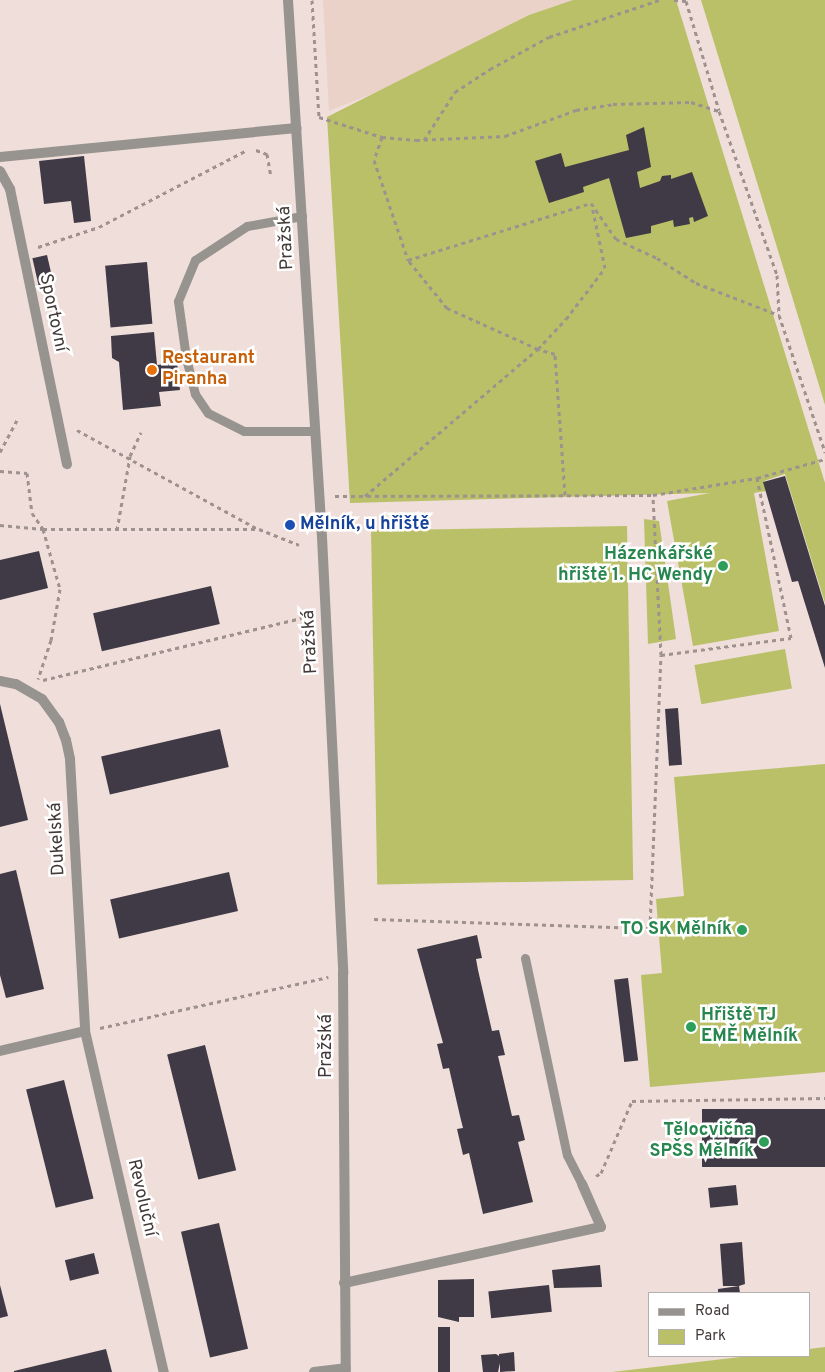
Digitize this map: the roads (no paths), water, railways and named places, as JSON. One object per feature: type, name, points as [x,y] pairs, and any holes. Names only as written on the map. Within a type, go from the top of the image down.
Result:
[{"type":"street","name":"Pražská","points":[[288,0],[319,496],[343,973],[346,1370]]},
{"type":"street","points":[[0,157],[297,128]]},
{"type":"street","name":"Sportovní","points":[[0,171],[10,189],[67,464]]},
{"type":"street","name":"Dukelská","points":[[0,681],[31,691],[42,700],[59,722],[70,760],[85,1031]]},
{"type":"street","points":[[0,1051],[85,1031]]},
{"type":"street","name":"Revoluční","points":[[85,1031],[164,1372]]},
{"type":"street","points":[[344,1283],[601,1228],[582,1184]]},
{"type":"street","points":[[314,1372],[346,1370]]},
{"type":"lane","points":[[302,216],[247,226],[195,260],[178,301],[186,358],[195,394],[208,413],[244,431],[315,432]]},
{"type":"lane","points":[[526,958],[567,1155],[582,1184]]},
{"type":"place","name":"Restaurant Piranha","points":[[152,370]]},
{"type":"place","name":"Mělník, u hřiště","points":[[290,525]]},
{"type":"place","name":"Házenkářské hřiště 1. HC Wendy","points":[[723,566]]},
{"type":"place","name":"TO SK Mělník","points":[[742,930]]},
{"type":"place","name":"Hřiště TJ EMĚ Mělník","points":[[691,1027]]},
{"type":"place","name":"Tělocvična SPŠS Mělník","points":[[764,1142]]}]
